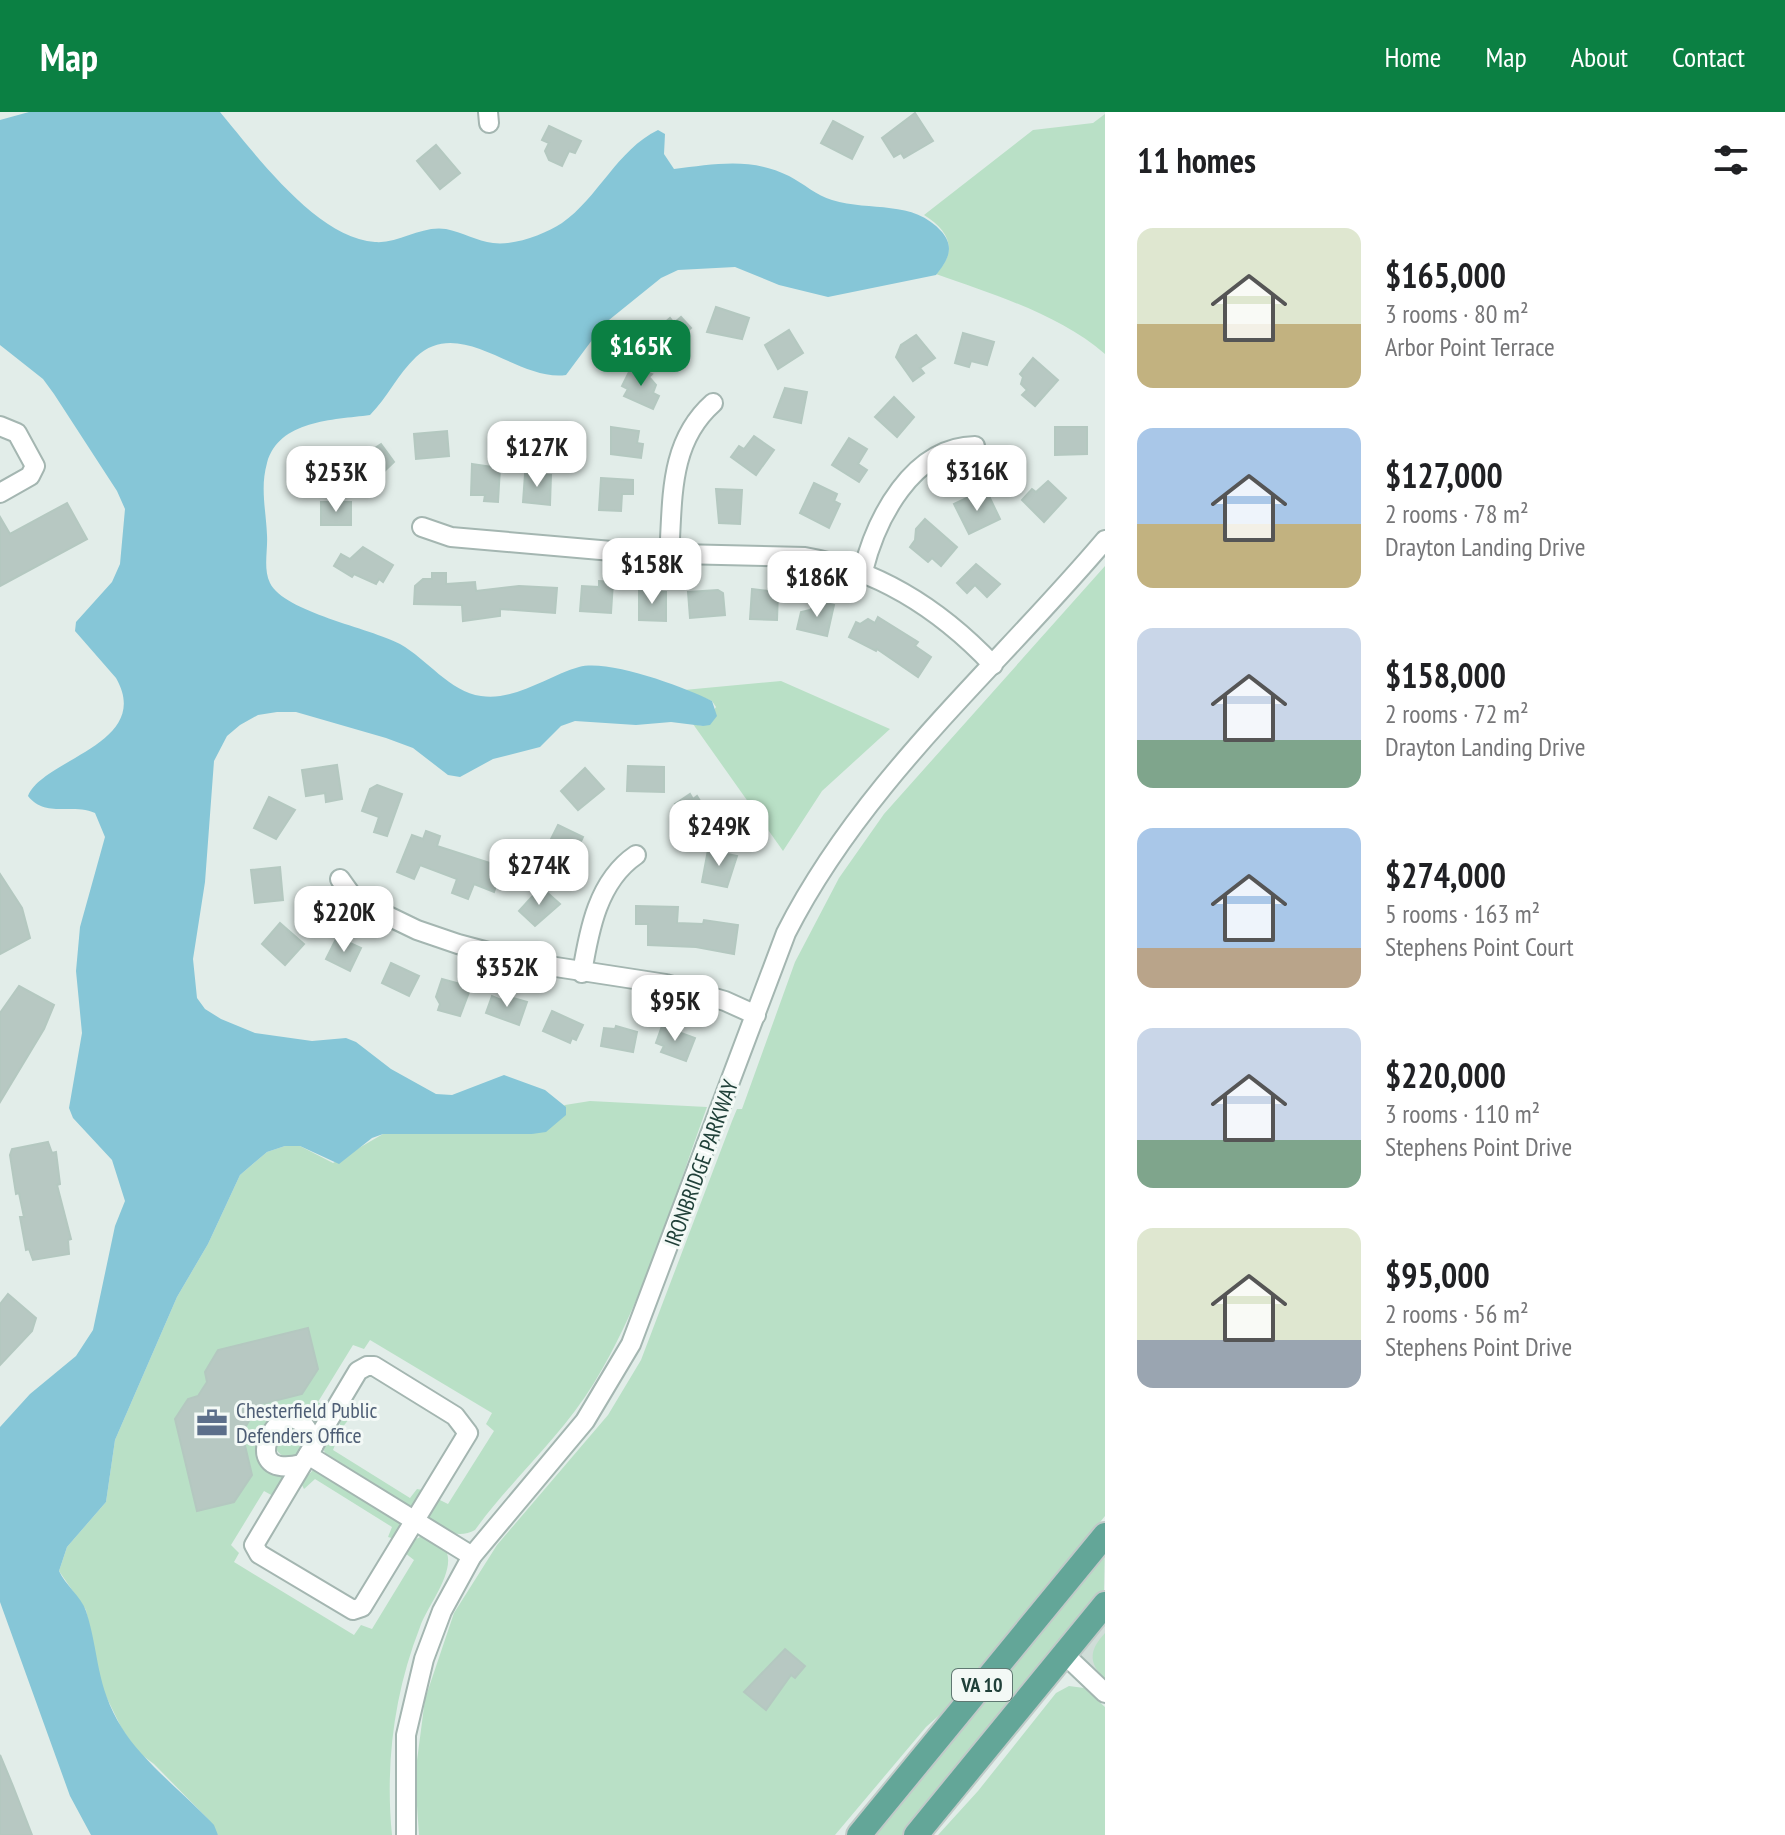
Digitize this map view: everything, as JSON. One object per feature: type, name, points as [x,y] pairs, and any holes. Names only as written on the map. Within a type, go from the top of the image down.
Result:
[{"type":"main road","name":"VA 10","points":[[859,1835],[1105,1535]]},
{"type":"main road","name":"VA 10","points":[[916,1835],[1105,1604]]},
{"type":"street","points":[[669,556],[676,464],[681,445],[690,428],[713,403]]},
{"type":"street","points":[[0,426],[17,433],[35,466],[30,476],[0,493]]},
{"type":"street","points":[[863,571],[879,523],[907,482],[945,452],[975,446]]},
{"type":"street","points":[[422,527],[451,537],[669,556],[805,557],[863,571],[945,619],[993,665]]},
{"type":"street","name":"IRONBRIDGE PARKWAY","points":[[406,1835],[404,1778],[413,1701],[442,1611],[472,1556],[585,1421],[631,1344],[786,933],[832,850],[860,812],[1105,540]]},
{"type":"street","points":[[582,973],[591,928],[607,884],[614,873],[636,855]]},
{"type":"street","points":[[340,879],[355,900],[417,930],[458,944],[582,973],[666,984],[725,1001],[756,1015]]},
{"type":"street","points":[[367,1366],[374,1366],[455,1416],[468,1433],[412,1520],[362,1607],[353,1610],[259,1554],[254,1545],[358,1371],[367,1366]]},
{"type":"street","points":[[308,1455],[472,1556]]},
{"type":"street","points":[[1064,1654],[1105,1693]]},
{"type":"shaded area","points":[[1105,1605],[1105,1692],[1065,1654]]},
{"type":"green space","points":[[1105,114],[1105,354],[1046,316],[936,274],[947,257],[948,242],[940,228],[924,215],[1033,130],[1093,123]]},
{"type":"green space","points":[[1105,566],[1105,1516],[954,1702],[926,1727],[835,1835],[419,1835],[415,1776],[425,1699],[454,1613],[497,1545],[608,1415],[641,1360],[732,1121],[737,1109],[742,1109],[795,962],[839,878],[884,814]]},
{"type":"green space","points":[[781,681],[890,729],[822,791],[783,851],[693,724],[703,726],[716,707],[712,701],[684,690]]},
{"type":"green space","points":[[590,1101],[707,1107],[657,1248],[628,1318],[594,1383],[567,1422],[475,1530],[462,1534],[448,1532],[427,1515],[438,1499],[448,1504],[494,1431],[486,1424],[492,1413],[370,1340],[364,1349],[353,1345],[318,1402],[327,1408],[315,1426],[274,1418],[264,1429],[286,1477],[273,1496],[264,1491],[231,1545],[239,1553],[234,1562],[354,1635],[361,1625],[372,1629],[414,1560],[405,1553],[412,1541],[422,1536],[447,1553],[447,1571],[420,1627],[398,1703],[391,1756],[392,1835],[218,1835],[208,1819],[138,1752],[122,1729],[101,1686],[86,1610],[59,1571],[67,1547],[106,1502],[115,1440],[177,1297],[208,1244],[240,1175],[267,1152],[285,1146],[300,1146],[333,1163],[383,1134],[532,1134],[565,1105]]},
{"type":"green space","points":[[352,1400],[359,1406],[342,1428],[338,1421]]},
{"type":"green space","points":[[289,1429],[299,1433],[303,1443],[299,1453],[289,1457],[279,1453],[275,1443],[279,1433]]},
{"type":"green space","points":[[332,1435],[337,1440],[333,1450],[410,1498],[417,1489],[422,1490],[414,1505],[403,1505],[327,1458],[323,1448]]},
{"type":"green space","points":[[313,1470],[398,1520],[401,1530],[395,1539],[388,1537],[392,1527],[315,1479],[304,1489],[301,1483]]},
{"type":"green space","points":[[1105,1546],[1104,1590],[903,1835],[870,1835]]},
{"type":"green space","points":[[1105,1633],[1105,1679],[1093,1662],[1093,1651]]},
{"type":"green space","points":[[1069,1686],[1084,1688],[1105,1707],[1105,1835],[938,1835],[978,1791],[1056,1693]]},
{"type":"water","points":[[29,112],[220,112],[289,192],[310,210],[353,237],[375,242],[437,228],[493,243],[510,243],[538,235],[575,213],[631,149],[658,130],[665,134],[664,154],[674,169],[747,164],[775,170],[832,200],[918,215],[942,232],[949,249],[947,259],[936,275],[828,297],[779,285],[735,267],[678,270],[661,278],[604,324],[566,375],[547,375],[470,346],[452,343],[433,346],[416,357],[370,415],[309,425],[283,438],[273,449],[264,481],[267,572],[270,583],[278,593],[292,603],[400,644],[449,682],[481,696],[507,695],[579,667],[608,667],[666,682],[699,695],[712,701],[717,716],[710,725],[703,726],[671,722],[636,725],[575,721],[561,726],[540,747],[493,759],[460,777],[448,775],[413,748],[386,738],[296,712],[277,712],[258,715],[240,725],[227,736],[214,761],[205,882],[193,959],[197,998],[205,1009],[255,1033],[312,1041],[346,1038],[391,1069],[436,1094],[452,1095],[504,1075],[545,1090],[566,1107],[566,1115],[546,1132],[383,1134],[372,1138],[339,1164],[300,1146],[285,1146],[267,1152],[240,1175],[208,1244],[177,1297],[115,1440],[106,1502],[67,1547],[59,1571],[86,1611],[102,1683],[122,1728],[152,1765],[214,1825],[218,1835],[91,1835],[70,1796],[0,1602],[0,1427],[30,1394],[76,1356],[93,1330],[115,1226],[125,1201],[112,1160],[73,1118],[69,1108],[82,1033],[76,971],[80,927],[105,837],[95,813],[42,807],[28,796],[37,783],[109,735],[120,719],[124,701],[116,678],[75,631],[76,622],[112,582],[120,564],[125,509],[117,491],[43,379],[0,345],[0,120]]},
{"type":"building","points":[[915,113],[933,141],[904,158],[901,153],[894,157],[882,138]]},
{"type":"building","points":[[833,121],[863,137],[852,159],[821,143]]},
{"type":"building","points":[[549,126],[581,141],[575,153],[569,151],[562,166],[549,160],[545,151],[549,143],[542,140]]},
{"type":"building","points":[[436,145],[460,173],[440,189],[417,161]]},
{"type":"building","points":[[716,307],[749,318],[742,339],[707,332]]},
{"type":"building","points":[[681,317],[691,328],[672,344],[678,351],[666,362],[646,339],[670,318],[674,323]]},
{"type":"building","points":[[789,330],[803,353],[778,369],[765,345]]},
{"type":"building","points":[[963,333],[994,342],[987,365],[971,361],[969,367],[955,363]]},
{"type":"building","points":[[916,335],[935,358],[920,368],[924,373],[913,381],[896,357],[901,345]]},
{"type":"building","points":[[1033,358],[1058,380],[1035,406],[1022,395],[1027,390],[1021,384],[1023,377],[1020,374]]},
{"type":"building","points":[[632,366],[652,374],[649,377],[656,385],[653,393],[659,396],[653,409],[624,396],[628,389],[622,386]]},
{"type":"building","points":[[785,388],[807,392],[801,423],[774,417]]},
{"type":"building","points":[[894,397],[914,417],[897,437],[875,417]]},
{"type":"building","points":[[611,427],[639,431],[637,443],[643,444],[641,458],[611,454]]},
{"type":"building","points":[[1055,427],[1087,427],[1087,454],[1055,455]]},
{"type":"building","points":[[447,431],[449,456],[416,459],[414,434]]},
{"type":"building","points":[[754,436],[774,450],[756,475],[731,457],[739,446],[744,449]]},
{"type":"building","points":[[849,438],[867,449],[858,464],[867,470],[859,482],[832,465]]},
{"type":"building","points":[[381,444],[394,462],[372,483],[355,461]]},
{"type":"building","points":[[472,464],[500,468],[498,502],[484,501],[485,495],[471,495]]},
{"type":"building","points":[[525,474],[551,475],[550,505],[523,502]]},
{"type":"building","points":[[601,478],[633,480],[633,494],[622,494],[621,511],[599,510]]},
{"type":"building","points":[[1048,481],[1066,498],[1044,522],[1022,500],[1032,489],[1036,492]]},
{"type":"building","points":[[814,483],[837,494],[834,501],[840,504],[829,528],[800,513]]},
{"type":"building","points":[[716,489],[742,490],[740,524],[719,523]]},
{"type":"building","points":[[988,494],[1000,519],[969,534],[954,504],[973,495],[975,501]]},
{"type":"building","points":[[321,502],[351,502],[351,525],[321,525]]},
{"type":"building","points":[[67,503],[87,539],[0,586],[0,517],[10,534]]},
{"type":"building","points":[[925,519],[957,547],[941,566],[932,558],[928,562],[910,547],[915,540],[916,529]]},
{"type":"building","points":[[363,547],[393,565],[383,582],[379,579],[376,584],[354,574],[352,577],[334,566],[341,554],[350,559]]},
{"type":"building","points":[[976,564],[1000,584],[987,597],[975,585],[967,593],[957,583]]},
{"type":"building","points":[[432,573],[446,573],[446,584],[475,582],[476,591],[519,586],[557,588],[555,613],[500,609],[500,616],[463,621],[462,605],[414,604],[415,586],[423,579],[432,579]]},
{"type":"building","points":[[599,581],[613,582],[611,613],[580,611],[582,586],[599,587]]},
{"type":"building","points":[[752,589],[778,592],[777,620],[750,619]]},
{"type":"building","points":[[718,590],[723,593],[725,615],[690,618],[688,592]]},
{"type":"building","points":[[639,591],[666,592],[666,621],[639,620]]},
{"type":"building","points":[[819,601],[834,605],[827,636],[797,629],[801,612],[810,610]]},
{"type":"building","points":[[878,617],[918,642],[915,646],[931,657],[918,677],[877,649],[849,637],[856,622],[860,624],[868,619],[875,623]]},
{"type":"building","points":[[337,765],[342,799],[326,802],[325,793],[306,796],[302,770]]},
{"type":"building","points":[[628,766],[664,767],[664,792],[627,791]]},
{"type":"building","points":[[585,768],[604,789],[578,810],[561,791]]},
{"type":"building","points":[[377,785],[402,794],[387,836],[374,832],[379,817],[362,811],[370,789]]},
{"type":"building","points":[[690,794],[693,799],[697,796],[713,822],[693,835],[691,831],[687,833],[680,822],[684,818],[675,804]]},
{"type":"building","points":[[269,797],[295,810],[276,839],[254,828]]},
{"type":"building","points":[[558,825],[583,837],[576,852],[571,849],[563,865],[543,855]]},
{"type":"building","points":[[426,831],[440,836],[437,846],[502,867],[494,892],[474,884],[468,899],[452,893],[457,879],[420,865],[414,879],[397,872],[412,835],[423,839]]},
{"type":"building","points":[[708,850],[737,856],[727,887],[702,882]]},
{"type":"building","points":[[280,867],[283,900],[255,903],[251,870]]},
{"type":"building","points":[[0,874],[22,908],[30,938],[0,954]]},
{"type":"building","points":[[541,887],[560,904],[535,926],[519,911]]},
{"type":"building","points":[[636,906],[678,907],[677,923],[703,924],[704,920],[738,925],[734,954],[696,947],[648,945],[648,924],[636,924]]},
{"type":"building","points":[[280,923],[304,944],[285,965],[262,944]]},
{"type":"building","points":[[337,937],[361,948],[350,971],[326,959]]},
{"type":"building","points":[[391,963],[419,976],[409,996],[382,983]]},
{"type":"building","points":[[442,979],[471,987],[460,1016],[438,1010],[440,1004],[436,997]]},
{"type":"building","points":[[19,986],[54,1005],[44,1029],[0,1102],[0,1013]]},
{"type":"building","points":[[503,995],[527,1002],[519,1025],[486,1013],[492,996],[501,1000]]},
{"type":"building","points":[[552,1011],[583,1025],[576,1040],[572,1038],[570,1043],[543,1031]]},
{"type":"building","points":[[616,1026],[637,1032],[633,1052],[601,1046],[604,1028],[615,1029]]},
{"type":"building","points":[[662,1026],[695,1038],[686,1061],[661,1052],[664,1046],[656,1043]]},
{"type":"building","points":[[48,1142],[52,1153],[56,1152],[60,1184],[57,1185],[71,1239],[68,1240],[69,1254],[33,1260],[29,1249],[26,1250],[20,1217],[24,1217],[19,1193],[16,1194],[10,1155],[12,1149]]},
{"type":"building","points":[[8,1294],[36,1318],[32,1331],[0,1365],[0,1304]]},
{"type":"building","name":"Chesterfield Public Defenders Office","points":[[308,1328],[318,1369],[302,1394],[258,1405],[242,1433],[252,1475],[234,1502],[197,1511],[175,1419],[188,1399],[198,1396],[207,1382],[205,1372],[218,1350]]},
{"type":"building","points":[[785,1649],[805,1666],[795,1678],[791,1675],[766,1710],[744,1692]]},
{"type":"building","points":[[0,1755],[13,1786],[32,1835],[0,1835]]},
{"type":"place","name":"Chesterfield Public Defenders Office","points":[[212,1423]]}]
